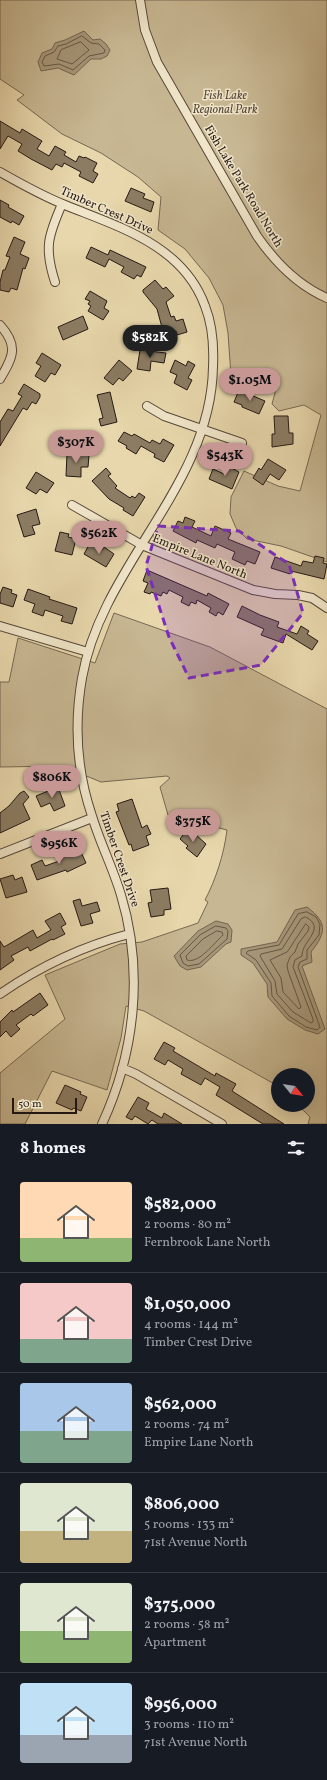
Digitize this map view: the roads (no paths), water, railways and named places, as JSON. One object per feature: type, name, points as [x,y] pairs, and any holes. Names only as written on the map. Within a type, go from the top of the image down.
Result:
[{"type":"street","name":"Fish Lake Park Road North","points":[[140,0],[145,30],[157,62],[257,236],[268,252],[291,276],[308,288],[327,298]]},
{"type":"street","name":"Timber Crest Drive","points":[[0,172],[62,204],[95,216],[151,242],[167,253],[198,289],[205,305],[213,337],[213,390],[203,430],[188,466],[109,601],[88,652],[82,678],[78,739],[81,773],[92,818],[120,891],[129,934],[133,963],[134,996],[130,1039],[122,1068],[102,1124]]},
{"type":"street","points":[[55,282],[48,253],[49,238],[62,204]]},
{"type":"street","points":[[0,325],[11,340],[13,348],[10,361],[0,379]]},
{"type":"street","points":[[147,406],[164,416],[242,443]]},
{"type":"street","name":"Empire Lane North","points":[[72,505],[142,545],[253,590],[312,598],[327,608]]},
{"type":"street","points":[[0,626],[88,652]]},
{"type":"street","points":[[0,854],[92,818]]},
{"type":"street","points":[[0,994],[47,965],[79,950],[129,934]]},
{"type":"street","points":[[122,1068],[222,1124]]},
{"type":"water","points":[[84,31],[93,40],[100,39],[106,44],[110,50],[107,56],[101,59],[91,59],[74,75],[58,68],[41,71],[38,62],[42,53],[52,49],[55,43]]},
{"type":"water","points":[[307,907],[314,912],[321,923],[322,928],[320,939],[311,952],[312,962],[302,966],[325,1029],[318,1034],[305,1030],[287,1019],[268,997],[267,984],[253,963],[241,955],[241,949],[277,942],[295,910]]},
{"type":"water","points":[[216,921],[228,924],[232,930],[231,942],[226,944],[201,967],[187,970],[180,966],[174,956],[198,931]]},
{"type":"park label","name":"Fish Lake Regional Park","points":[[225,102]]}]
